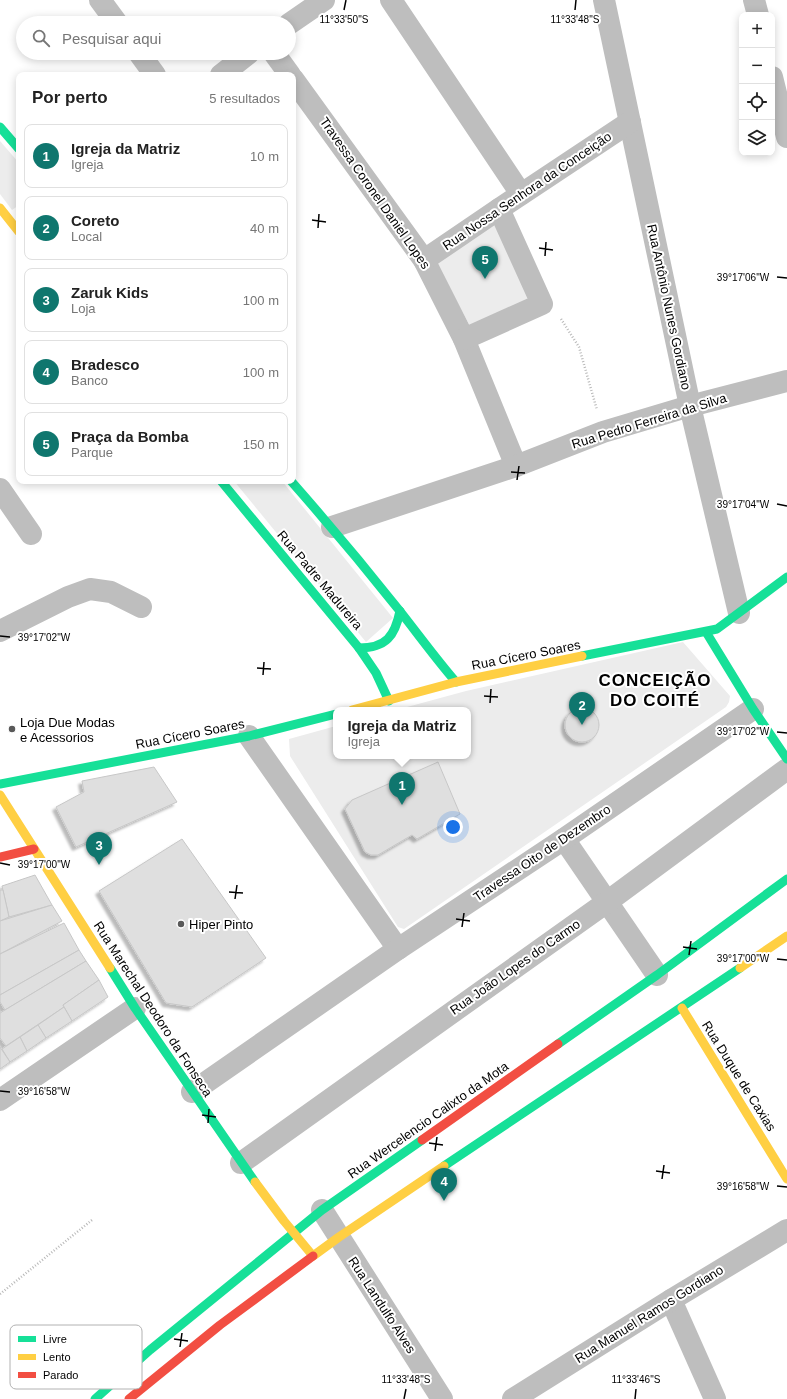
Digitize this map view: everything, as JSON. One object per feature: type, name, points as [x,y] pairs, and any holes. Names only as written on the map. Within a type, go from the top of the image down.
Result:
[{"type":"main road","points":[[0,127],[16,146]]},
{"type":"main road","name":"Rua Padre Madureira","points":[[223,484],[359,648],[376,673],[389,701]]},
{"type":"main road","points":[[294,484],[332,527],[400,611],[432,654],[456,682]]},
{"type":"main road","name":"Rua Cícero Soares","points":[[364,707],[456,682],[717,629],[787,577]]},
{"type":"main road","points":[[359,648],[375,647],[390,637],[397,626],[400,611]]},
{"type":"main road","points":[[706,632],[787,759]]},
{"type":"main road","name":"Rua Cícero Soares","points":[[0,784],[249,736],[333,715]]},
{"type":"main road","name":"Rua Marechal Deodoro da Fonseca","points":[[0,795],[135,1008],[192,1092],[241,1163],[284,1221],[313,1256]]},
{"type":"main road","points":[[0,857],[34,849]]},
{"type":"main road","name":"Rua Wercelencio Calixto da Mota","points":[[142,1357],[322,1210],[657,975],[787,878]]},
{"type":"main road","points":[[142,1388],[172,1363],[290,1272],[338,1237],[682,1008],[787,936]]},
{"type":"main road","name":"Rua Duque de Caxias","points":[[682,1008],[787,1179]]},
{"type":"main road","name":"Rua Wercelencio Calixto da Mota","points":[[95,1399],[106,1389]]},
{"type":"main road","points":[[129,1399],[141,1389]]},
{"type":"street","points":[[100,0],[112,16]]},
{"type":"street","points":[[296,19],[324,0]]},
{"type":"street","points":[[391,0],[520,194]]},
{"type":"street","name":"Rua Antônio Nunes Gordiano","points":[[604,0],[690,406],[739,613]]},
{"type":"street","points":[[754,0],[757,12]]},
{"type":"street","points":[[143,60],[152,72]]},
{"type":"street","points":[[225,72],[240,60]]},
{"type":"street","points":[[279,60],[288,72]]},
{"type":"street","name":"Travessa Coronel Daniel Lopes","points":[[296,83],[424,260],[464,338],[516,466]]},
{"type":"street","points":[[774,84],[784,113],[787,136]]},
{"type":"street","name":"Rua Nossa Senhora da Conceição","points":[[424,260],[520,194],[630,122]]},
{"type":"street","points":[[464,338],[542,304],[499,209]]},
{"type":"street","name":"Rua Pedro Ferreira da Silva","points":[[332,527],[516,466],[603,432],[690,406],[787,381]]},
{"type":"street","points":[[0,489],[31,534]]},
{"type":"street","points":[[0,631],[68,597],[90,589],[111,592],[141,607]]},
{"type":"street","name":"Travessa Oito de Dezembro","points":[[192,1092],[398,949],[564,839],[754,709]]},
{"type":"street","points":[[249,736],[398,949]]},
{"type":"street","name":"Rua João Lopes do Carmo","points":[[241,1163],[607,902],[787,769]]},
{"type":"street","points":[[564,839],[657,975]]},
{"type":"street","points":[[0,1100],[135,1008]]},
{"type":"street","name":"Rua Landulfo Alves","points":[[322,1210],[442,1399]]},
{"type":"street","name":"Rua Manuel Ramos Gordiano","points":[[513,1399],[671,1300],[787,1230]]},
{"type":"street","points":[[671,1300],[715,1399]]},
{"type":"path","points":[[542,304],[557,313],[579,347],[603,432]]},
{"type":"path","points":[[0,1294],[92,1220]]},
{"type":"shaded area","points":[[0,141],[16,160],[16,207],[12,210],[0,194]]},
{"type":"shaded area","points":[[496,218],[533,297],[471,328],[435,260]]},
{"type":"shaded area","points":[[236,484],[284,484],[393,618],[366,642]]},
{"type":"shaded area","points":[[683,642],[730,696],[726,707],[404,929],[398,927],[290,756],[289,739],[333,727],[333,759],[471,759],[471,707],[407,707],[466,691]]},
{"type":"building","points":[[585,708],[594,713],[598,718],[598,732],[594,737],[589,741],[579,742],[575,741],[566,732],[565,722],[566,718],[575,709]]},
{"type":"building","points":[[438,762],[460,814],[417,839],[412,835],[378,855],[371,855],[365,852],[345,809],[352,800]]},
{"type":"building","points":[[154,767],[177,802],[76,847],[56,807],[84,792],[82,781]]},
{"type":"building","name":"Hiper Pinto","points":[[182,839],[266,958],[192,1007],[166,1003],[99,891]]},
{"type":"building","points":[[35,875],[52,905],[9,917],[2,886]]},
{"type":"building","points":[[0,890],[3,890],[9,917],[0,921]]},
{"type":"building","points":[[52,905],[62,921],[0,954],[0,921]]},
{"type":"building","points":[[64,923],[79,950],[0,995],[0,954]]},
{"type":"building","points":[[79,950],[86,961],[5,1010],[0,1002],[0,995]]},
{"type":"building","points":[[86,961],[99,980],[63,1005],[64,1007],[6,1046],[0,1038],[0,1013]]},
{"type":"building","points":[[99,980],[108,997],[72,1021],[63,1005]]},
{"type":"building","points":[[64,1007],[72,1021],[46,1038],[38,1025]]},
{"type":"building","points":[[38,1025],[46,1038],[27,1051],[20,1037]]},
{"type":"building","points":[[20,1037],[27,1051],[10,1062],[2,1049]]},
{"type":"building","points":[[0,1047],[10,1062],[0,1069]]},
{"type":"traffic: fast","points":[[0,127],[16,146]]},
{"type":"traffic: fast","points":[[223,484],[359,648],[376,673],[389,701]]},
{"type":"traffic: fast","points":[[294,484],[373,577],[456,682]]},
{"type":"traffic: fast","points":[[582,656],[717,629],[787,577]]},
{"type":"traffic: fast","points":[[359,648],[376,646],[388,639],[392,634],[400,611]]},
{"type":"traffic: fast","points":[[706,632],[753,709],[787,759]]},
{"type":"traffic: fast","points":[[0,784],[249,736],[333,715]]},
{"type":"traffic: fast","points":[[558,1044],[657,975],[787,879]]},
{"type":"traffic: fast","points":[[110,968],[135,1008],[255,1182]]},
{"type":"traffic: fast","points":[[444,1166],[740,968]]},
{"type":"traffic: fast","points":[[142,1357],[322,1210],[422,1140]]},
{"type":"traffic: fast","points":[[95,1399],[106,1389]]},
{"type":"traffic: slow","points":[[0,208],[16,228]]},
{"type":"traffic: slow","points":[[363,707],[456,682],[582,656]]},
{"type":"traffic: slow","points":[[0,795],[110,968]]},
{"type":"traffic: slow","points":[[740,968],[787,936]]},
{"type":"traffic: slow","points":[[682,1008],[787,1179]]},
{"type":"traffic: slow","points":[[255,1182],[284,1221],[313,1256],[444,1166]]},
{"type":"traffic: jam","points":[[0,857],[34,849]]},
{"type":"traffic: jam","points":[[422,1140],[558,1044]]},
{"type":"traffic: jam","points":[[142,1388],[220,1325],[313,1256]]},
{"type":"traffic: jam","points":[[129,1399],[141,1389]]},
{"type":"place","name":"Praça da Bomba","points":[[485,279]]},
{"type":"place","name":"Coreto","points":[[582,725]]},
{"type":"place","name":"Loja Due Modas e Acessorios","points":[[12,729]]},
{"type":"place","name":"Igreja da Matriz","points":[[402,805]]},
{"type":"place","name":"Zaruk Kids","points":[[99,865]]},
{"type":"place","name":"Hiper Pinto","points":[[181,924]]},
{"type":"place","name":"Bradesco","points":[[444,1201]]},
{"type":"district","name":"CONCEIÇÃO DO COITÉ","points":[[655,690]]}]
